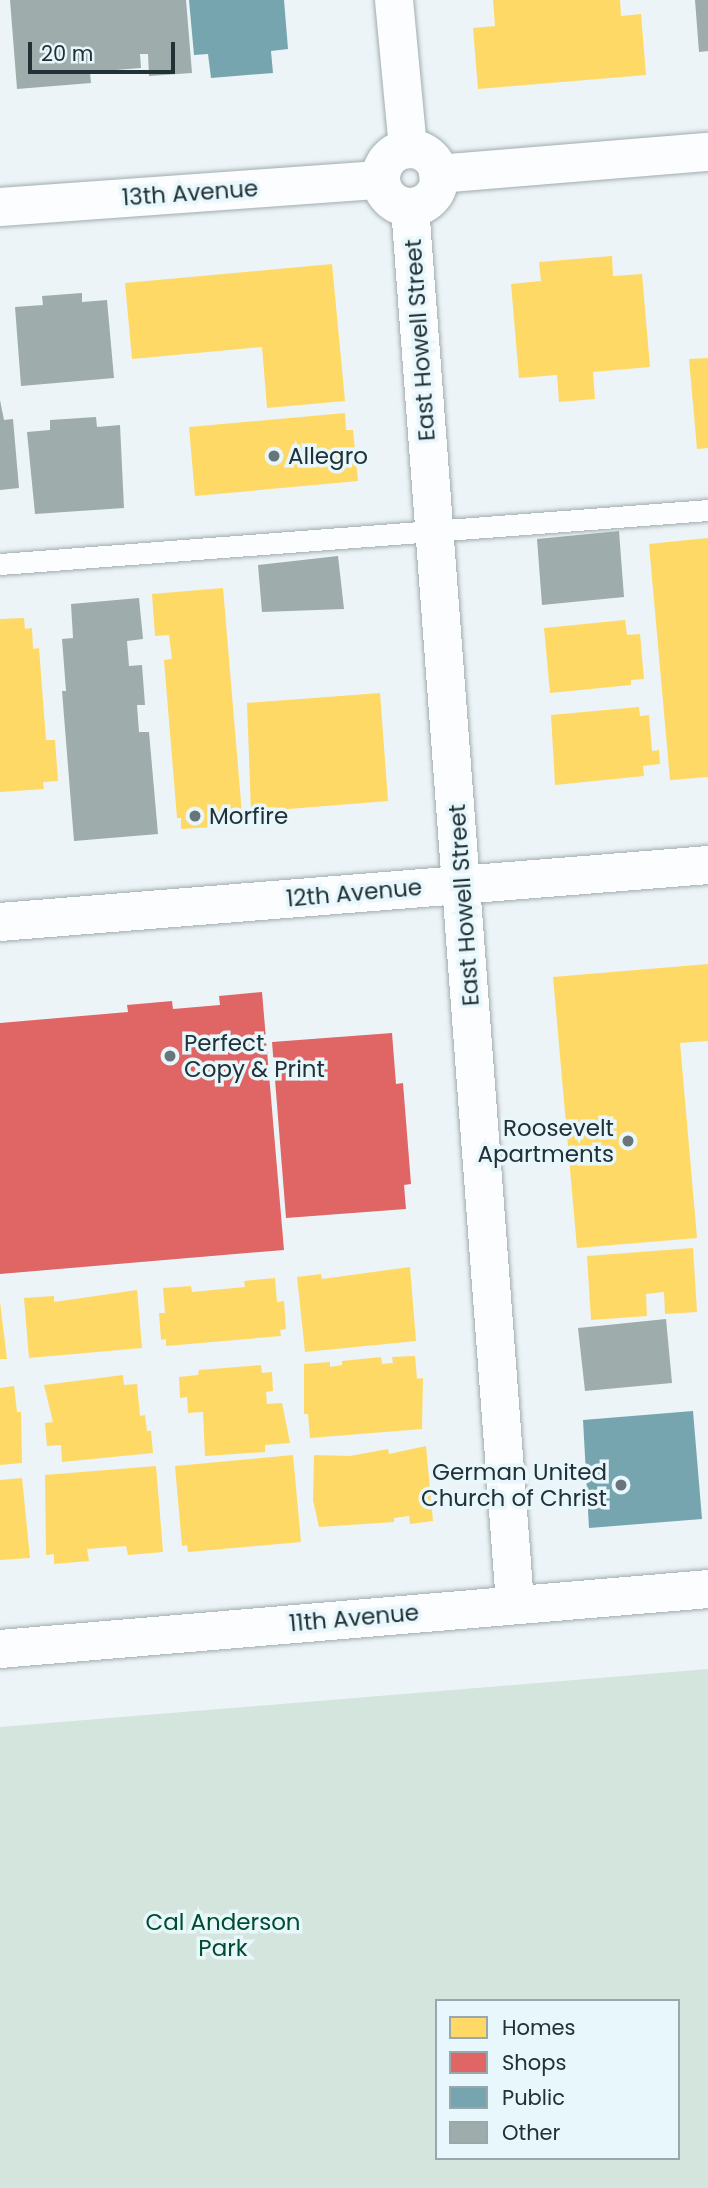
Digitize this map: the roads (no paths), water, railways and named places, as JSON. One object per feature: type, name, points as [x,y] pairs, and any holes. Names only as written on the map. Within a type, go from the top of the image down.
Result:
[{"type":"street","points":[[394,0],[408,149]]},
{"type":"street","points":[[408,149],[430,157],[438,174],[430,199],[410,207],[388,198],[381,180],[386,161],[408,149]]},
{"type":"street","points":[[438,174],[708,152]]},
{"type":"street","name":"13th Avenue","points":[[0,208],[381,180]]},
{"type":"street","name":"East Howell Street","points":[[410,207],[463,884],[514,1604]]},
{"type":"street","name":"12th Avenue","points":[[0,922],[708,865]]},
{"type":"street","name":"11th Avenue","points":[[0,1649],[708,1589]]},
{"type":"lane","points":[[0,564],[708,510]]},
{"type":"place","name":"Allegro","points":[[274,456]]},
{"type":"place","name":"Morfire","points":[[195,816]]},
{"type":"place","name":"Perfect Copy & Print","points":[[170,1056]]},
{"type":"place","name":"Roosevelt Apartments","points":[[628,1141]]},
{"type":"place","name":"German United Church of Christ","points":[[621,1485]]},
{"type":"park label","name":"Cal Anderson Park","points":[[223,1935]]}]
